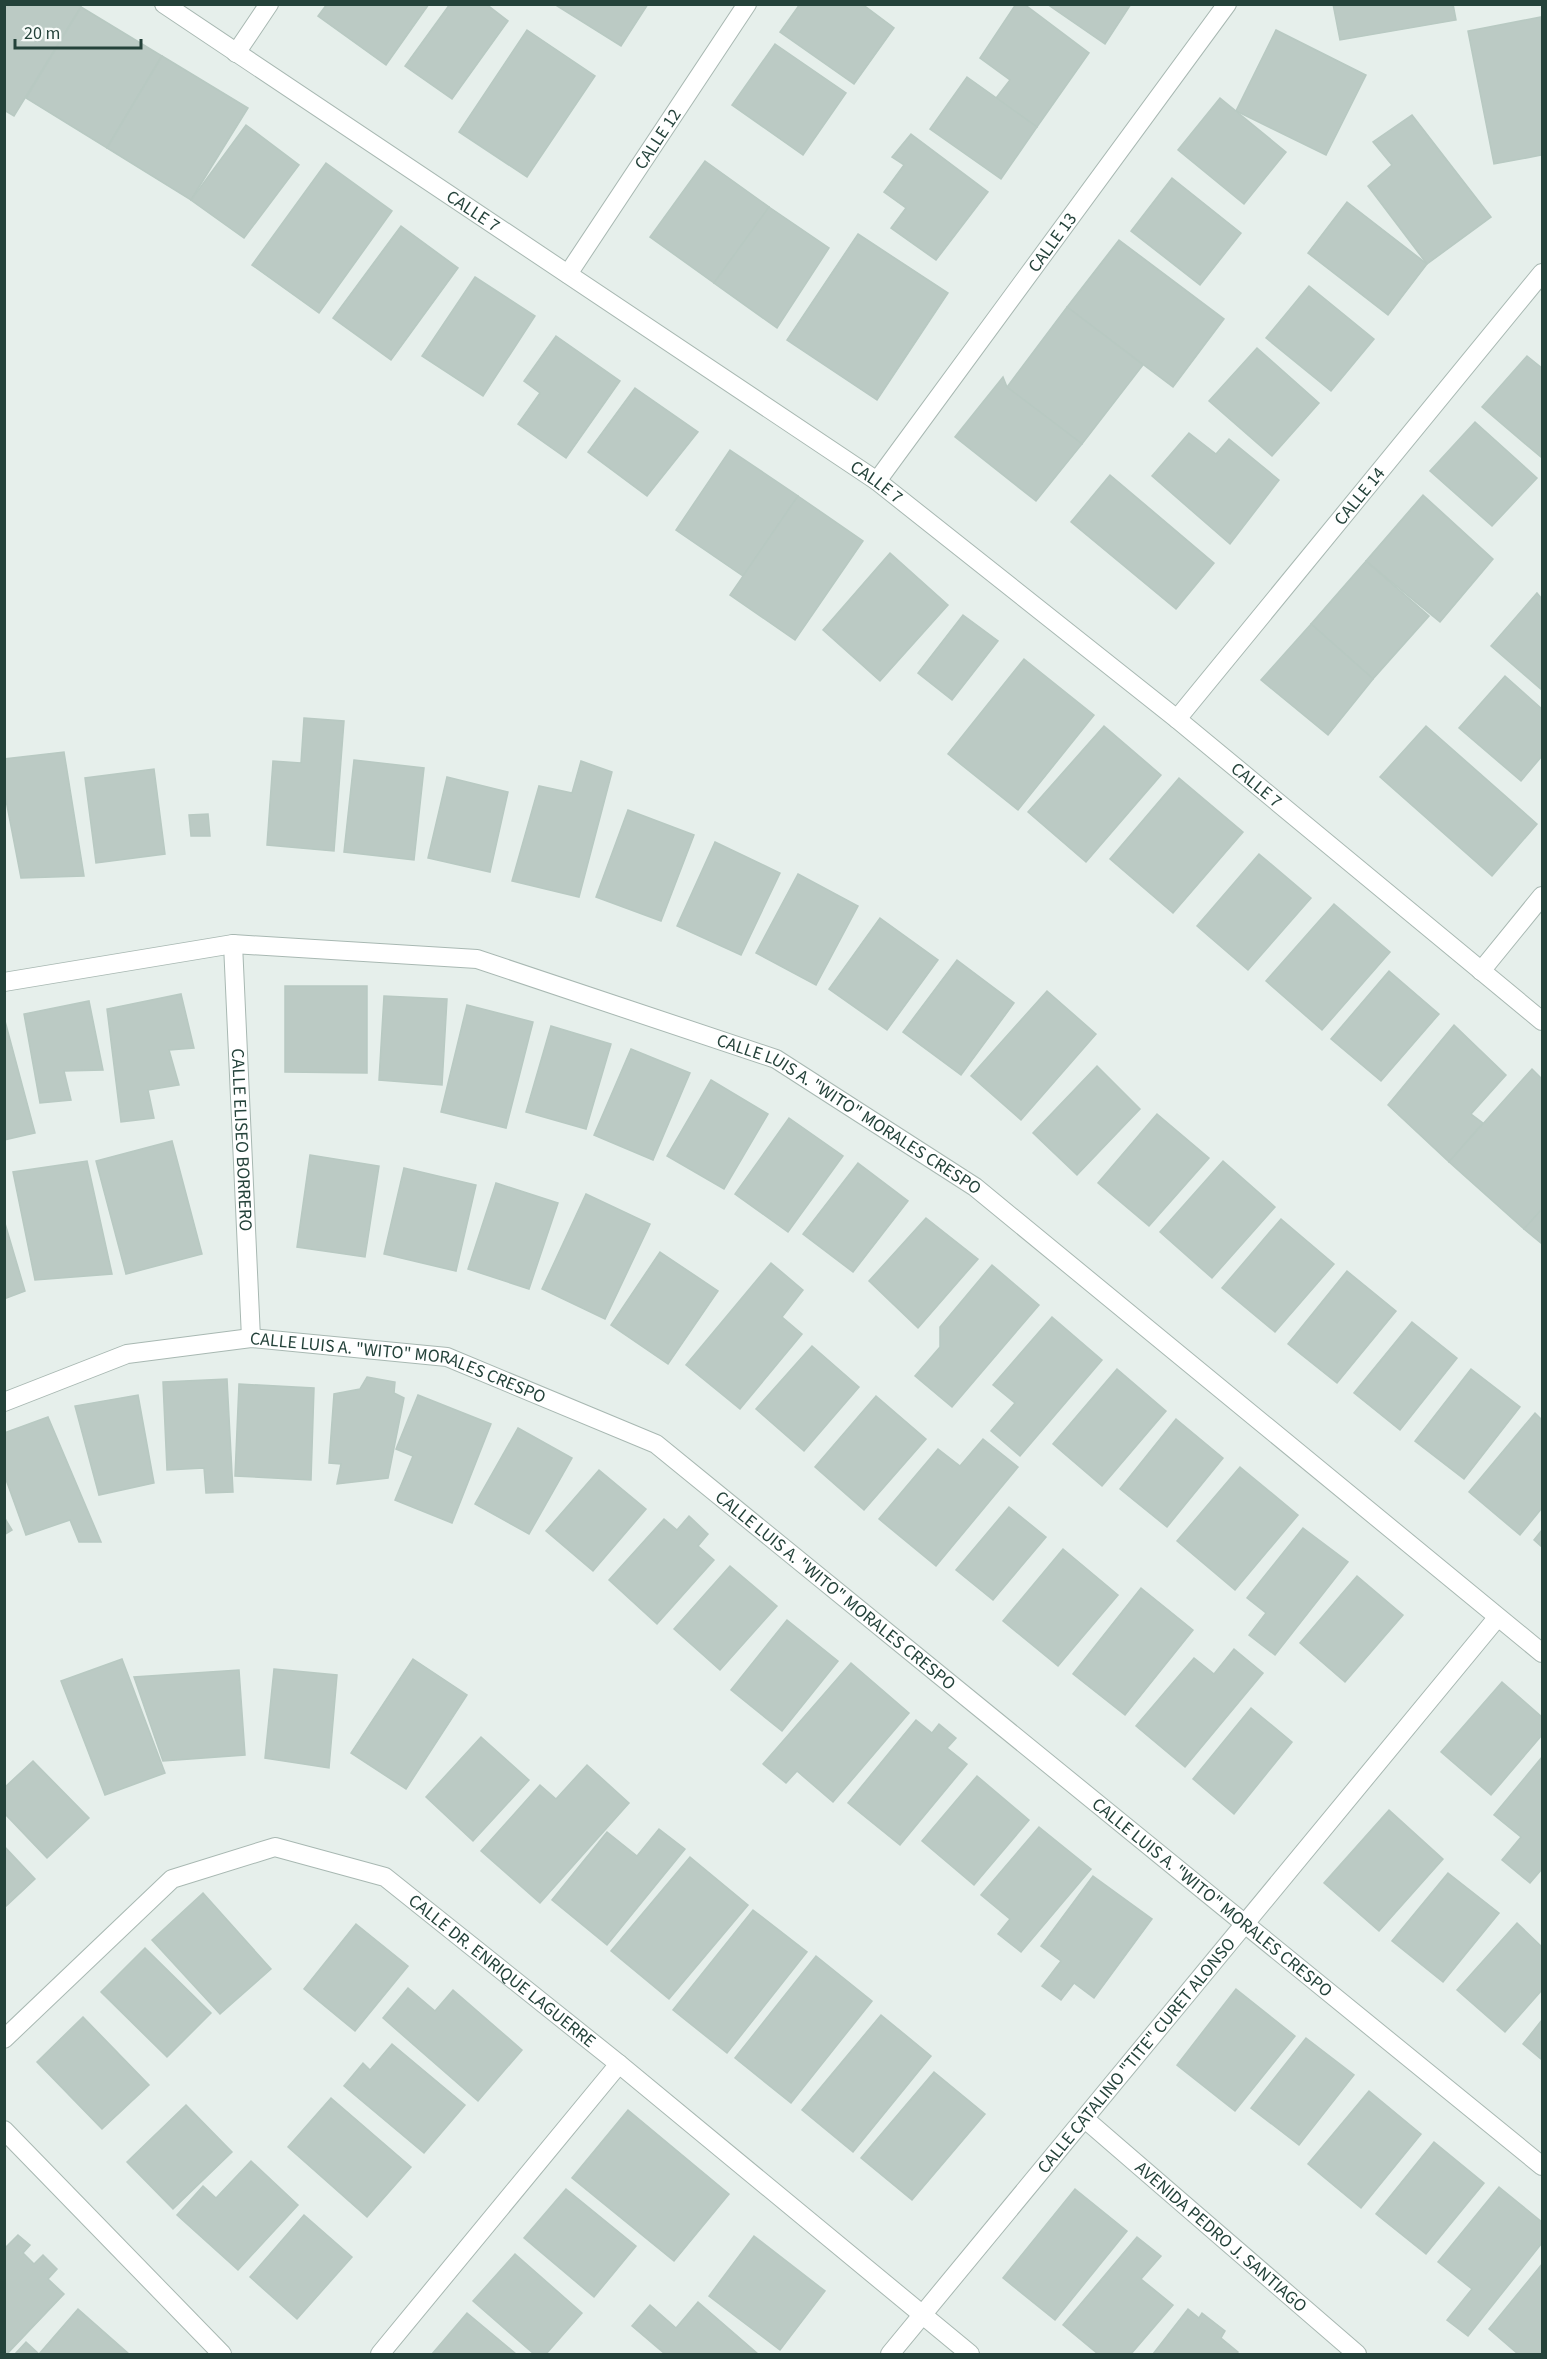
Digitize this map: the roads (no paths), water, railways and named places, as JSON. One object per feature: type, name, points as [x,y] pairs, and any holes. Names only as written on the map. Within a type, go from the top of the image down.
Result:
[{"type":"street","name":"CALLE 7","points":[[164,4],[877,481],[1177,719],[1542,1021]]},
{"type":"street","points":[[236,53],[268,4]]},
{"type":"street","name":"CALLE 12","points":[[568,274],[747,4]]},
{"type":"street","name":"CALLE 13","points":[[877,481],[1227,4]]},
{"type":"street","name":"CALLE 14","points":[[1177,719],[1542,273]]},
{"type":"street","points":[[1482,971],[1542,896]]},
{"type":"street","name":"CALLE LUIS A. \"WITO\" MORALES CRESPO","points":[[4,982],[234,944],[477,959],[776,1059],[975,1186],[1542,1653]]},
{"type":"street","name":"CALLE ELISEO BORRERO","points":[[234,944],[251,1338]]},
{"type":"street","name":"CALLE LUIS A. \"WITO\" MORALES CRESPO","points":[[4,1402],[127,1354],[251,1338],[447,1357],[656,1444],[1542,2166]]},
{"type":"street","name":"CALLE CATALINO \"TITE\" CURET ALONSO","points":[[890,2355],[1497,1618]]},
{"type":"street","name":"CALLE DR. ENRIQUE LAGUERRE","points":[[4,2039],[172,1879],[275,1847],[385,1877],[619,2064],[970,2355]]},
{"type":"street","points":[[380,2355],[619,2064]]},
{"type":"street","name":"AVENIDA PEDRO J. SANTIAGO","points":[[1085,2119],[1357,2355]]},
{"type":"street","points":[[4,2130],[222,2355]]}]
